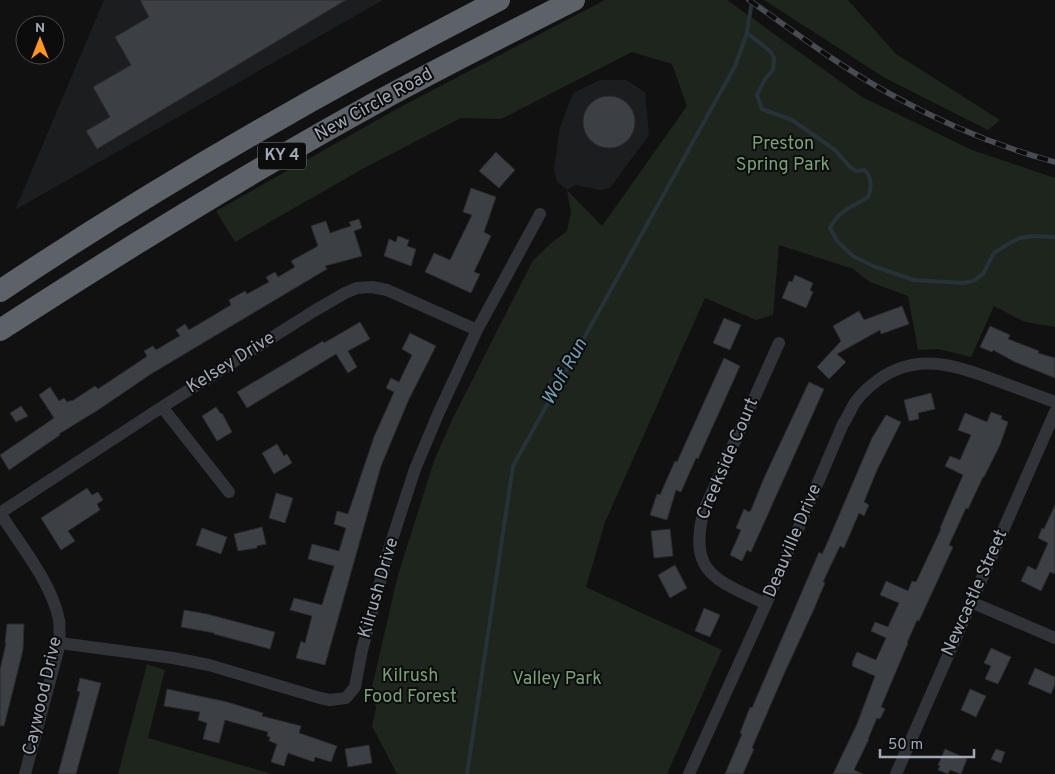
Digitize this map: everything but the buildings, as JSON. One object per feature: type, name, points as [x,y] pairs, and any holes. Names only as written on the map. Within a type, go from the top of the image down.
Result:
[{"type":"highway","name":"New Circle Road","points":[[0,291],[143,200],[283,116],[499,0]]},
{"type":"highway","name":"New Circle Road","points":[[0,330],[116,256],[297,148],[437,70],[574,0]]},
{"type":"street","name":"Kilrush Drive","points":[[60,643],[191,662],[243,674],[320,698],[336,700],[346,698],[354,686],[389,548],[415,469],[477,330],[540,214]]},
{"type":"street","name":"Kelsey Drive","points":[[0,513],[314,311],[357,288],[372,287],[387,290],[477,330]]},
{"type":"street","name":"Creekside Court","points":[[766,604],[718,580],[710,572],[703,561],[699,547],[698,531],[704,510],[779,343]]},
{"type":"street","name":"Deauville Drive","points":[[689,774],[766,604],[843,424],[857,400],[870,386],[900,368],[918,364],[946,365],[974,372],[1055,402]]},
{"type":"street","points":[[162,407],[230,492]]},
{"type":"street","name":"Newcastle Street","points":[[896,774],[1055,412]]},
{"type":"street","name":"Caywood Drive","points":[[0,513],[47,586],[55,604],[59,622],[60,643],[24,774]]},
{"type":"street","points":[[971,602],[1055,638]]},
{"type":"shaded area","points":[[104,0],[383,0],[15,210]]},
{"type":"shaded area","points":[[600,80],[626,80],[645,92],[649,135],[610,188],[600,190],[576,185],[567,190],[557,182],[554,169],[560,127],[573,93]]},
{"type":"green space","points":[[605,0],[727,0],[862,97],[972,150],[1055,178],[1055,327],[1025,322],[994,306],[971,357],[938,349],[918,350],[908,296],[870,282],[853,269],[779,245],[773,315],[756,320],[705,298],[605,522],[586,587],[722,650],[667,774],[397,774],[372,726],[376,708],[372,687],[398,575],[434,461],[452,420],[532,262],[550,244],[567,231],[571,213],[567,190],[602,226],[687,106],[672,64],[632,52],[501,119],[461,118],[366,167],[235,242],[216,211],[404,105]]},
{"type":"green space","points":[[764,0],[848,0],[896,54],[1000,120],[988,130],[885,78]]},
{"type":"green space","points":[[147,664],[165,670],[148,738],[272,774],[118,774]]},
{"type":"waterway","name":"Wolf Run","points":[[467,774],[513,466],[735,66],[747,33],[752,0]]},
{"type":"waterway","points":[[747,33],[770,51],[774,58],[773,70],[765,79],[757,95],[762,109],[792,120],[835,150],[850,167],[856,171],[865,170],[869,177],[871,186],[868,197],[842,212],[830,228],[837,241],[853,256],[873,266],[914,280],[963,283],[973,281],[983,274],[994,253],[1008,244],[1020,238],[1032,236],[1055,237]]},
{"type":"railway","points":[[749,0],[837,62],[873,85],[912,106],[993,142],[1055,162]]},
{"type":"park label","name":"Preston Spring Park","points":[[783,154]]},
{"type":"park label","name":"Valley Park","points":[[557,679]]},
{"type":"park label","name":"Kilrush Food Forest","points":[[410,686]]}]
